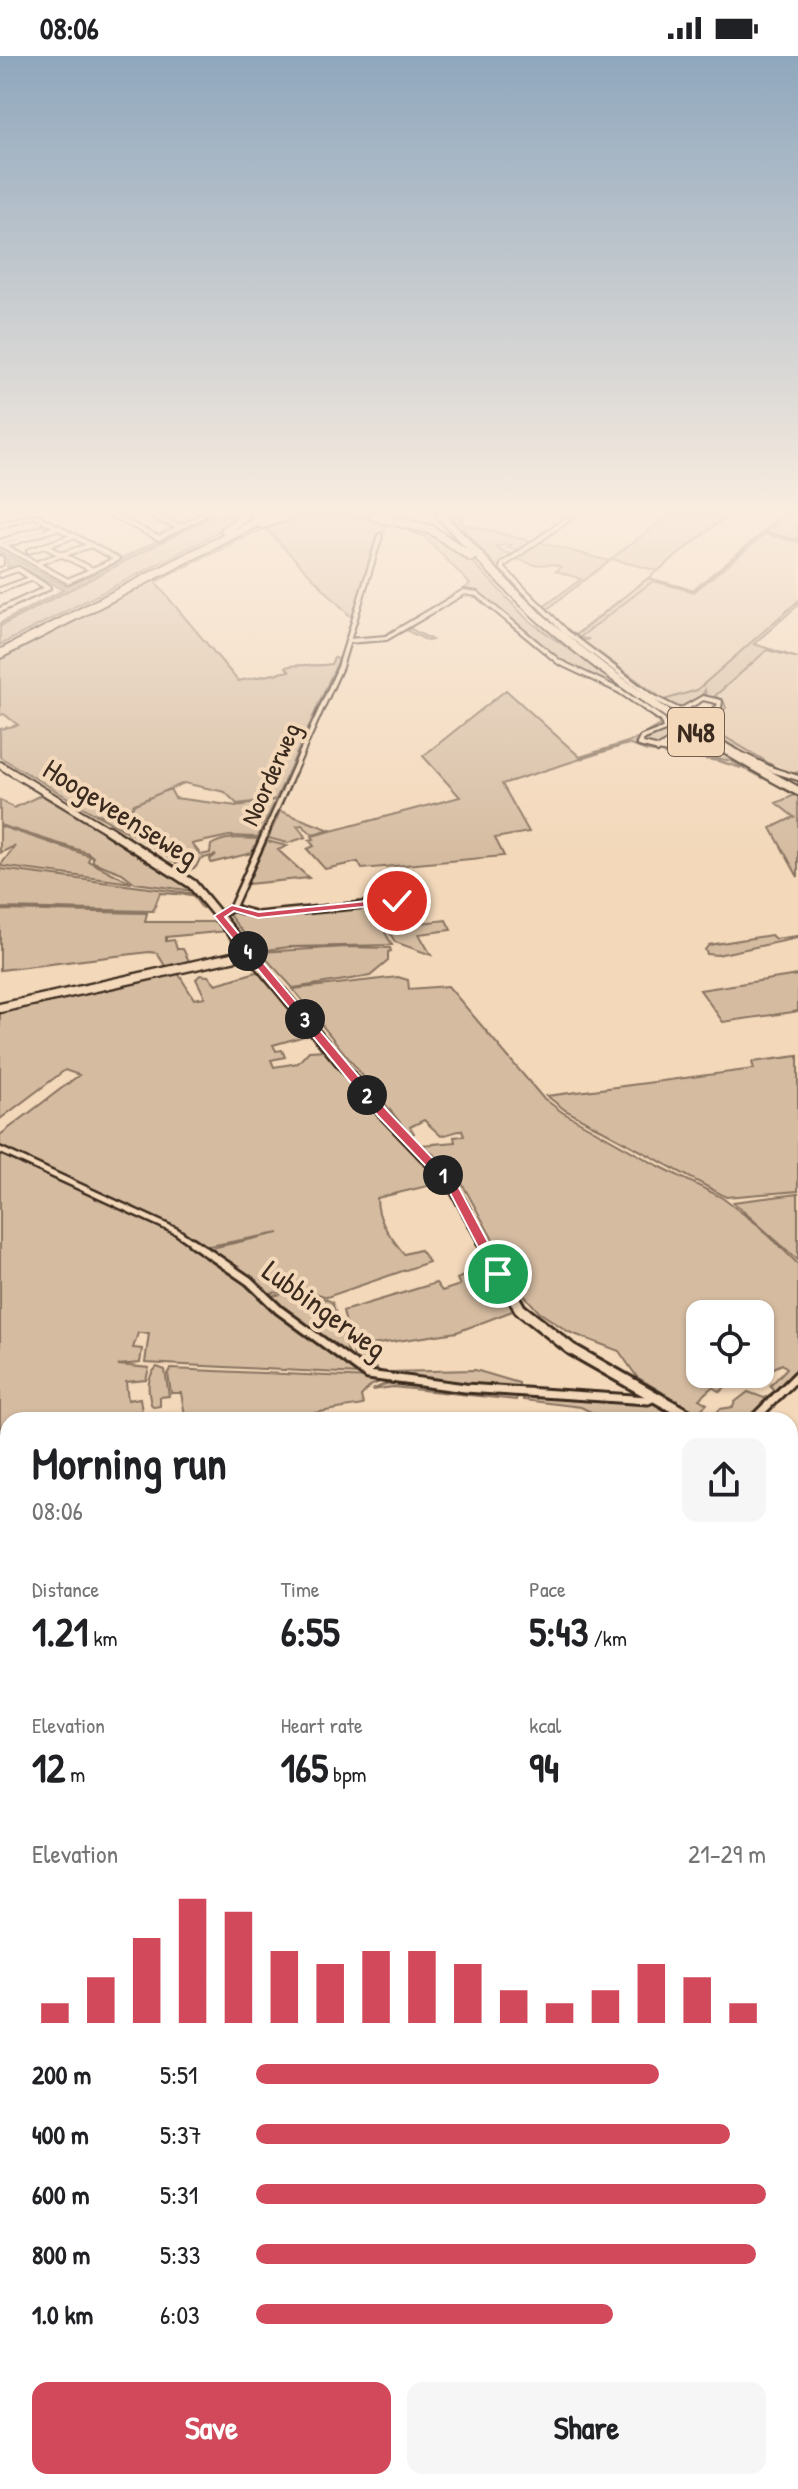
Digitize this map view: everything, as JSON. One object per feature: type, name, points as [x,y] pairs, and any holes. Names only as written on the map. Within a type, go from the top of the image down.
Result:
[{"type":"highway","points":[[0,648],[36,630]]},
{"type":"highway","points":[[0,654],[48,630]]},
{"type":"highway","name":"N48","points":[[545,630],[690,729],[798,791]]},
{"type":"highway","name":"N48","points":[[555,630],[598,666]]},
{"type":"main road","name":"Hoogeveenseweg","points":[[0,765],[183,875],[382,1113],[453,1187],[495,1257],[511,1297],[533,1322],[571,1349],[681,1412]]},
{"type":"main road","points":[[0,1008],[250,953]]},
{"type":"street","name":"Noorderweg","points":[[232,908],[340,667],[351,630]]},
{"type":"street","points":[[348,641],[386,638],[400,630]]},
{"type":"street","points":[[519,630],[559,662],[618,690],[663,720],[665,729],[639,742],[643,747],[671,752]]},
{"type":"street","points":[[564,630],[668,707],[680,711],[684,719],[783,776],[798,778]]},
{"type":"street","points":[[680,711],[703,698],[720,702],[719,707],[695,724]]},
{"type":"street","points":[[658,750],[687,730]]},
{"type":"street","points":[[219,916],[232,908],[258,915],[395,902],[407,897]]},
{"type":"street","name":"Lubbingerweg","points":[[0,1150],[176,1231],[249,1281],[279,1310],[368,1375],[479,1390],[648,1400],[654,1397]]},
{"type":"street","points":[[761,1412],[798,1375]]},
{"type":"shaded area","points":[[0,630],[30,630],[0,645]]},
{"type":"shaded area","points":[[53,630],[195,630],[238,681],[289,671],[286,667],[331,664],[334,658],[339,659],[276,799],[237,804],[225,792],[184,783],[134,804],[121,817],[115,818],[93,813],[0,757],[0,729],[18,725],[4,714],[0,715],[0,656]]},
{"type":"shaded area","points":[[405,630],[412,630],[432,640],[406,630],[399,633]]},
{"type":"shaded area","points":[[518,630],[541,630],[798,792],[798,877],[771,828],[794,817],[776,803],[795,795],[731,761],[663,748],[685,732],[654,748],[640,743],[666,730],[668,724],[664,719],[665,727],[635,743],[636,746],[717,760],[741,768],[718,761],[647,751],[628,744],[502,784],[529,832],[495,838],[504,856],[362,869],[358,862],[325,869],[307,849],[314,846],[309,840],[314,839],[312,836],[460,797],[423,756],[506,690],[580,757],[634,740],[661,724],[623,695],[563,666]]},
{"type":"shaded area","points":[[557,630],[563,630],[602,661],[566,630],[574,636],[582,630],[590,630],[579,638],[589,639],[583,641],[664,700],[697,690],[766,630],[770,630],[754,644],[798,658],[767,650],[715,696],[724,702],[726,708],[705,725],[779,769],[791,774],[798,772],[798,777],[781,774],[696,725],[722,705],[719,700],[706,696],[705,690],[685,708],[674,707],[650,695],[616,671],[666,707],[679,712],[691,726],[781,776],[798,779],[798,789],[716,742],[676,717]]},
{"type":"shaded area","points":[[590,630],[766,630],[697,690],[664,700],[582,641],[587,637],[579,638]]},
{"type":"shaded area","points":[[767,650],[798,658],[798,772],[793,774],[704,725],[722,712],[724,702],[714,697]]},
{"type":"shaded area","points":[[170,789],[175,798],[237,806],[276,800],[258,837],[229,836],[192,844],[201,855],[210,853],[211,845],[222,840],[258,839],[252,853],[211,863],[210,859],[216,855],[200,859],[196,867],[187,871],[148,843],[95,814],[122,818],[135,804]]},
{"type":"shaded area","points":[[41,795],[178,877],[194,891],[135,883],[122,873],[93,862],[93,857],[88,853],[0,825],[0,800],[14,808]]},
{"type":"shaded area","points":[[280,811],[330,830],[313,835],[302,825],[297,826],[306,837],[288,843],[268,838]]},
{"type":"shaded area","points":[[0,826],[90,856],[88,861],[132,883],[0,866],[15,846],[0,853]]},
{"type":"shaded area","points":[[267,841],[287,846],[278,850],[309,878],[247,884]]},
{"type":"shaded area","points":[[0,869],[196,894],[207,907],[202,908],[192,895],[160,893],[153,911],[0,908]]},
{"type":"shaded area","points":[[399,903],[412,924],[446,920],[451,930],[419,934],[431,955],[395,942],[374,905]]},
{"type":"shaded area","points":[[370,905],[392,945],[289,947],[258,951],[229,915],[234,911],[252,916]]},
{"type":"shaded area","points":[[0,910],[147,913],[145,922],[221,922],[228,931],[166,937],[166,941],[174,940],[177,949],[183,949],[190,963],[167,969],[157,953],[149,952],[0,970]]},
{"type":"shaded area","points":[[771,935],[775,939],[798,938],[717,955],[707,954],[705,950],[709,945]]},
{"type":"shaded area","points":[[390,948],[391,951],[388,952],[388,961],[370,976],[293,988],[260,952]]},
{"type":"shaded area","points":[[260,971],[312,1034],[273,1045],[276,1051],[282,1050],[285,1057],[271,1060],[274,1067],[298,1063],[309,1051],[327,1050],[444,1182],[377,1198],[382,1221],[404,1254],[420,1250],[429,1262],[327,1297],[306,1290],[269,1293],[207,1249],[279,1233],[204,1247],[0,1148],[0,1135],[79,1075],[65,1070],[0,1119],[0,1009],[178,973],[194,999],[205,997],[196,979],[200,975],[208,976],[216,984]]},
{"type":"shaded area","points":[[798,975],[798,1011],[793,1012],[723,1022],[700,990]]},
{"type":"shaded area","points":[[398,977],[408,980],[409,989],[448,986],[542,1097],[562,1112],[653,1163],[721,1197],[758,1225],[798,1264],[798,1372],[758,1412],[717,1412],[733,1407],[748,1392],[764,1398],[775,1391],[772,1388],[774,1382],[787,1368],[782,1364],[774,1368],[774,1300],[686,1300],[686,1388],[711,1388],[699,1399],[707,1404],[695,1412],[637,1377],[619,1351],[569,1332],[539,1312],[523,1294],[459,1178],[421,1145],[455,1142],[454,1137],[464,1136],[462,1130],[441,1136],[424,1120],[410,1127],[414,1133],[410,1135],[293,989]]},
{"type":"shaded area","points":[[798,1056],[798,1191],[726,1197],[565,1110],[547,1096],[754,1069],[752,1062]]},
{"type":"shaded area","points":[[0,1153],[174,1232],[246,1281],[361,1374],[145,1363],[149,1333],[138,1333],[133,1348],[142,1349],[140,1363],[118,1365],[149,1368],[146,1380],[126,1382],[128,1400],[140,1398],[142,1412],[0,1412]]},
{"type":"shaded area","points":[[798,1194],[798,1260],[733,1202]]},
{"type":"shaded area","points":[[465,1275],[469,1281],[501,1287],[515,1310],[457,1332],[364,1346],[371,1365],[380,1371],[379,1376],[356,1364],[343,1311],[436,1283],[442,1291],[460,1285],[457,1279]]},
{"type":"shaded area","points":[[306,1291],[332,1302],[351,1361],[281,1309],[269,1296]]},
{"type":"shaded area","points":[[157,1367],[165,1370],[169,1396],[160,1397],[160,1406],[154,1407],[149,1384]]},
{"type":"shaded area","points":[[171,1369],[384,1380],[370,1386],[361,1396],[363,1405],[320,1412],[185,1412],[181,1393],[171,1393],[168,1374]]},
{"type":"shaded area","points":[[475,1370],[519,1383],[519,1390],[387,1377],[389,1372]]},
{"type":"shaded area","points":[[390,1382],[518,1394],[516,1400],[393,1387],[372,1390]]},
{"type":"shaded area","points":[[524,1394],[659,1404],[674,1412],[591,1412],[581,1407],[523,1400]]},
{"type":"waterway","points":[[575,636],[583,630]]},
{"type":"route","points":[[397,901],[258,915],[232,908],[219,916],[382,1113],[453,1187],[498,1274]]}]
